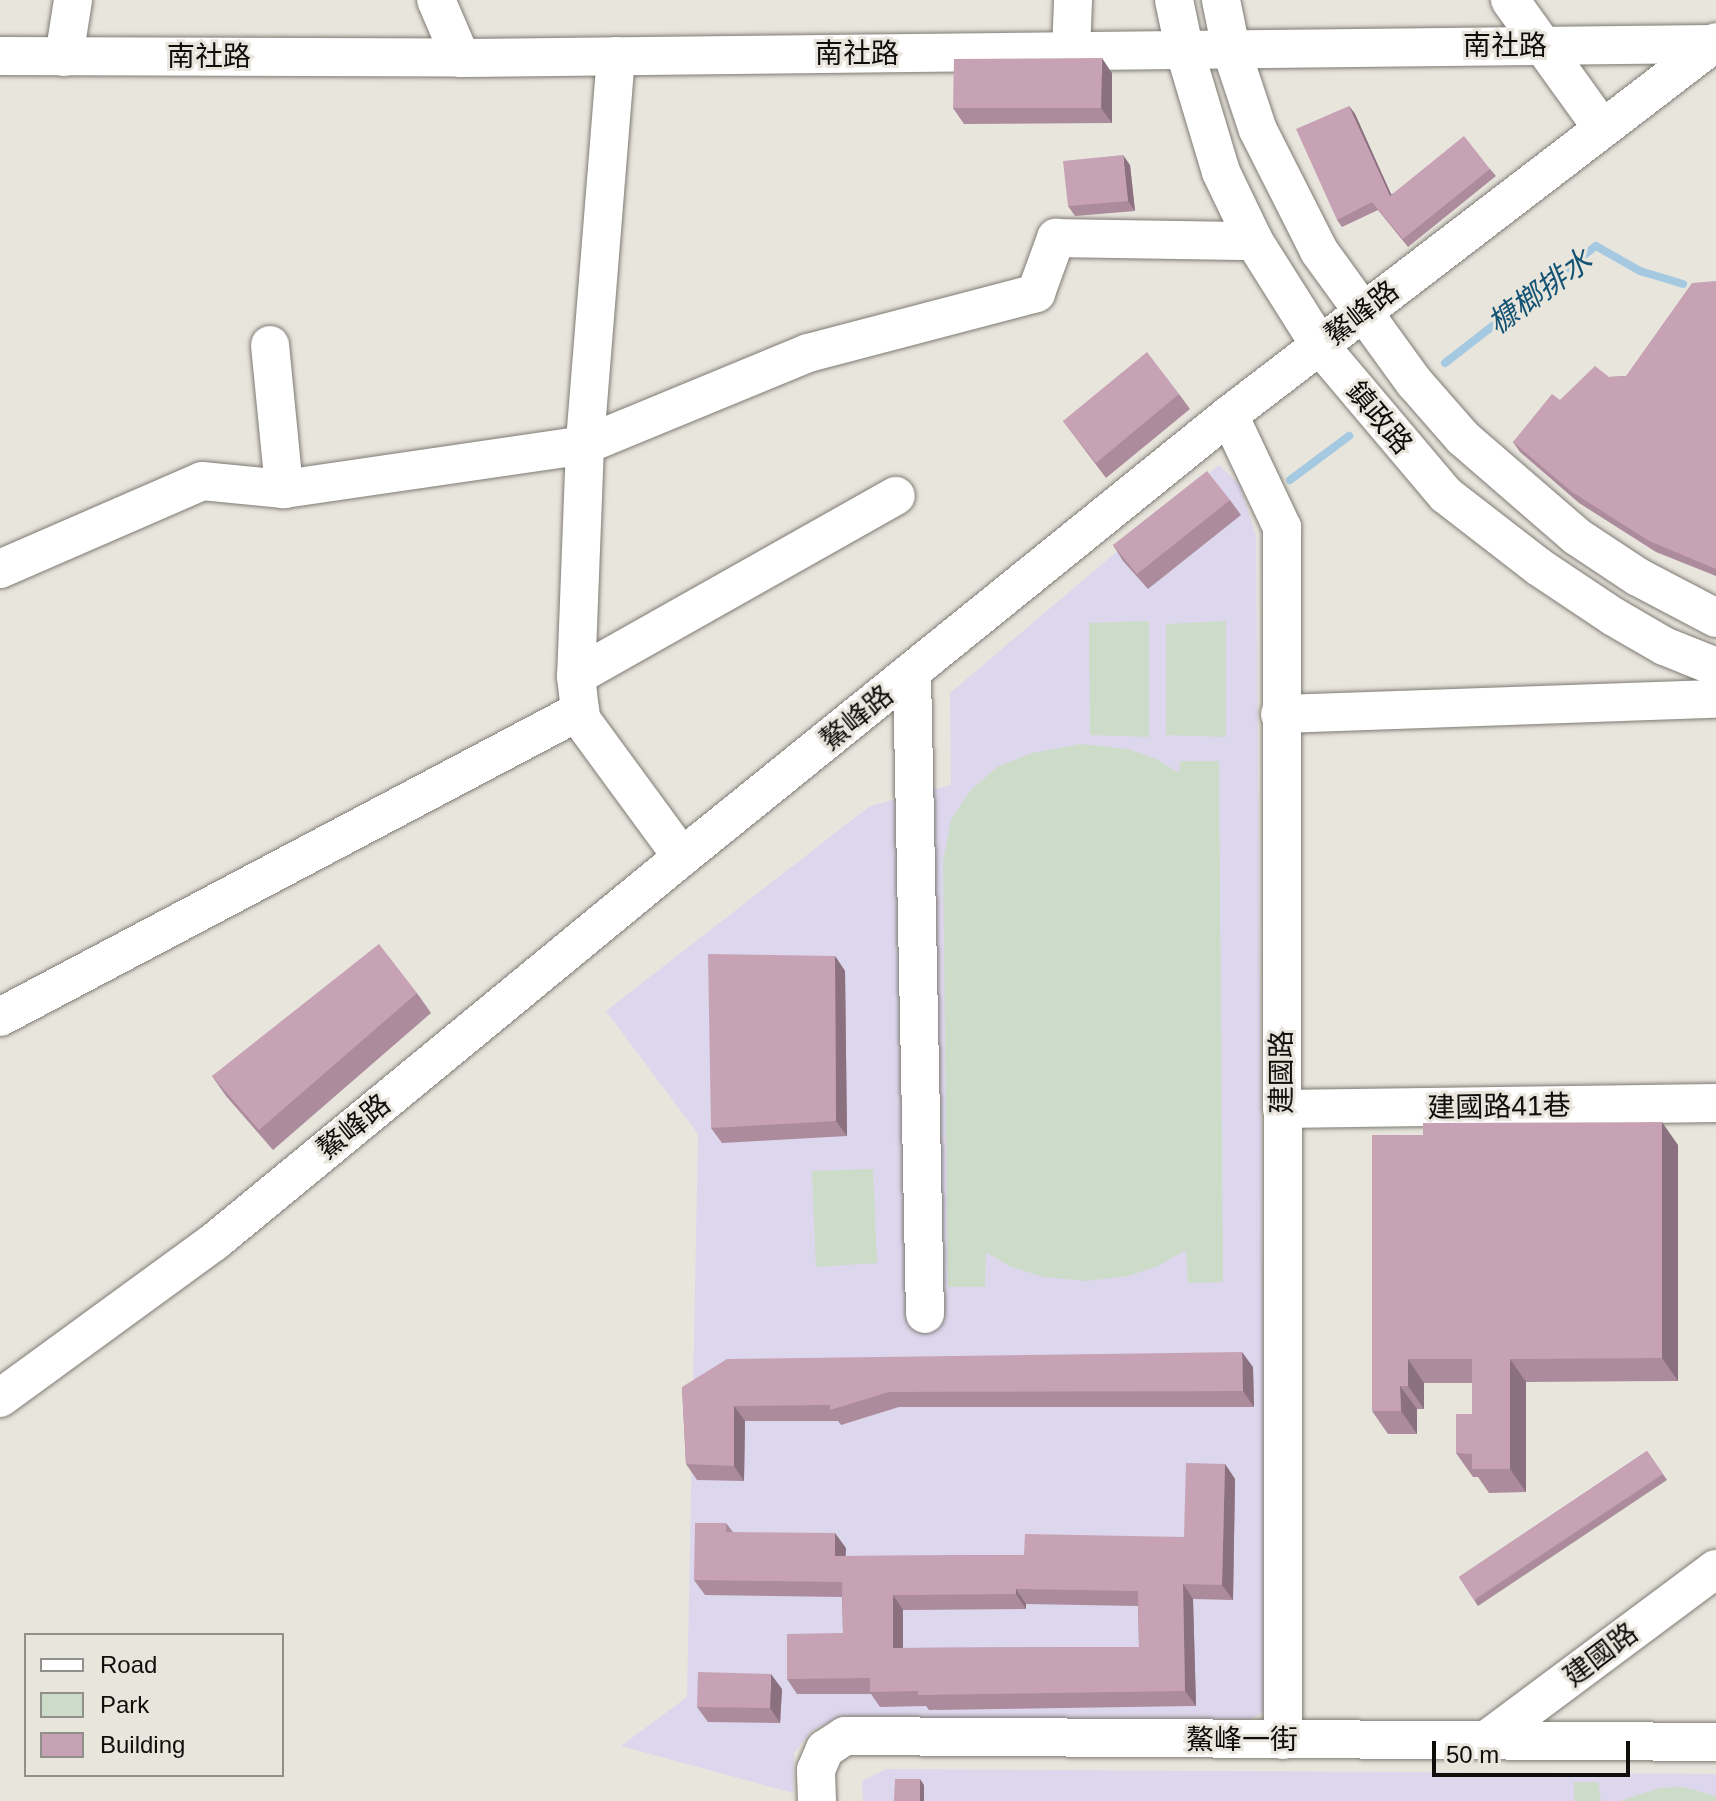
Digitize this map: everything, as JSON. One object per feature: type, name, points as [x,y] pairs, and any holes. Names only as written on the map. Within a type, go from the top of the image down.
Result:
[{"type":"street","points":[[64,57],[73,0]]},
{"type":"street","points":[[436,0],[461,58]]},
{"type":"street","points":[[1071,53],[1073,0]]},
{"type":"street","name":"鎮政路","points":[[1174,0],[1185,52],[1221,172],[1254,241],[1320,346],[1446,495],[1539,567],[1614,617],[1664,646],[1716,667]]},
{"type":"street","name":"鎮政路","points":[[1221,0],[1231,49],[1265,143],[1319,251],[1414,382],[1463,438],[1576,536],[1638,577],[1716,618]]},
{"type":"street","points":[[1510,0],[1602,128]]},
{"type":"street","name":"南社路","points":[[0,56],[461,58],[1185,52],[1715,43]]},
{"type":"street","name":"鰲峰路","points":[[0,1398],[214,1242],[682,857],[1229,415],[1715,43]]},
{"type":"street","points":[[616,56],[585,445],[578,694],[581,719],[682,857]]},
{"type":"street","points":[[1,559],[202,481],[284,489],[585,445],[808,353],[1036,293],[1056,238],[1254,241]]},
{"type":"street","points":[[270,345],[284,489]]},
{"type":"street","name":"建國路","points":[[1229,415],[1282,527],[1283,1740]]},
{"type":"street","points":[[0,1017],[578,694],[896,496]]},
{"type":"street","points":[[912,674],[925,1314]]},
{"type":"street","points":[[1280,714],[1716,699]]},
{"type":"street","name":"建國路41巷","points":[[1282,1109],[1716,1103]]},
{"type":"street","name":"建國路","points":[[1485,1741],[1716,1569]]},
{"type":"street","name":"鰲峰一街","points":[[817,1801],[816,1770],[825,1749],[845,1736],[1716,1742]]},
{"type":"shaded area","points":[[1219,465],[1240,485],[1256,536],[1266,1711],[1243,1723],[838,1718],[811,1731],[794,1753],[793,1793],[621,1746],[687,1697],[698,1134],[606,1011],[870,806],[951,785],[950,693]]},
{"type":"shaded area","points":[[886,1769],[1716,1774],[1716,1801],[863,1801],[862,1781]]},
{"type":"green space","points":[[1149,621],[1149,737],[1090,735],[1089,623]]},
{"type":"green space","points":[[1226,621],[1226,737],[1166,735],[1166,624]]},
{"type":"green space","points":[[1080,744],[1128,749],[1156,759],[1179,773],[1180,761],[1219,761],[1223,1282],[1188,1283],[1186,1250],[1158,1266],[1128,1276],[1086,1281],[1044,1277],[1011,1267],[986,1252],[985,1287],[948,1287],[943,861],[951,820],[970,791],[997,767],[1032,753]]},
{"type":"green space","points":[[873,1169],[877,1263],[816,1267],[812,1171]]},
{"type":"green space","points":[[1574,1782],[1598,1782],[1601,1801],[1574,1801]]},
{"type":"green space","points":[[1683,1787],[1716,1796],[1716,1801],[1619,1801],[1660,1788]]},
{"type":"building","points":[[1102,58],[1101,108],[953,108],[954,59]]},
{"type":"building","points":[[1349,106],[1390,196],[1464,136],[1490,169],[1403,239],[1372,202],[1337,220],[1296,129]]},
{"type":"building","points":[[1123,155],[1128,201],[1068,206],[1063,161]]},
{"type":"building","points":[[1716,281],[1716,569],[1649,541],[1572,492],[1513,442],[1552,394],[1560,400],[1595,366],[1609,377],[1626,376],[1692,283]]},
{"type":"building","points":[[1147,352],[1179,394],[1096,463],[1063,421]]},
{"type":"building","points":[[1207,471],[1230,500],[1137,574],[1113,545]]},
{"type":"building","points":[[379,944],[417,993],[259,1130],[212,1076]]},
{"type":"building","points":[[708,954],[835,956],[836,1121],[711,1128]]},
{"type":"building","points":[[1662,1122],[1662,1358],[1510,1359],[1510,1469],[1472,1469],[1472,1454],[1456,1453],[1456,1414],[1472,1414],[1472,1359],[1408,1359],[1408,1386],[1400,1386],[1401,1411],[1372,1411],[1372,1135],[1423,1135],[1423,1123]]},
{"type":"building","points":[[1242,1352],[1243,1391],[889,1392],[830,1410],[830,1405],[734,1406],[734,1466],[686,1464],[682,1387],[727,1359]]},
{"type":"building","points":[[1647,1451],[1663,1474],[1474,1600],[1459,1577]]},
{"type":"building","points":[[1186,1463],[1225,1464],[1222,1585],[1183,1584],[1185,1691],[918,1695],[918,1691],[870,1692],[870,1678],[787,1679],[787,1634],[843,1633],[842,1582],[694,1580],[695,1523],[726,1523],[726,1532],[835,1533],[835,1556],[1024,1555],[1025,1534],[1184,1537]],"holes":[[[1016,1589],[1138,1591],[1139,1647],[893,1648],[893,1595],[1016,1594]]]},
{"type":"building","points":[[698,1672],[771,1674],[770,1708],[697,1707]]},
{"type":"building","points":[[895,1779],[920,1779],[920,1801],[894,1801]]},
{"type":"waterway","name":"槺榔排水","points":[[1445,363],[1596,246],[1640,271],[1683,284]]},
{"type":"waterway","name":"槺榔排水","points":[[1290,480],[1349,436]]}]
